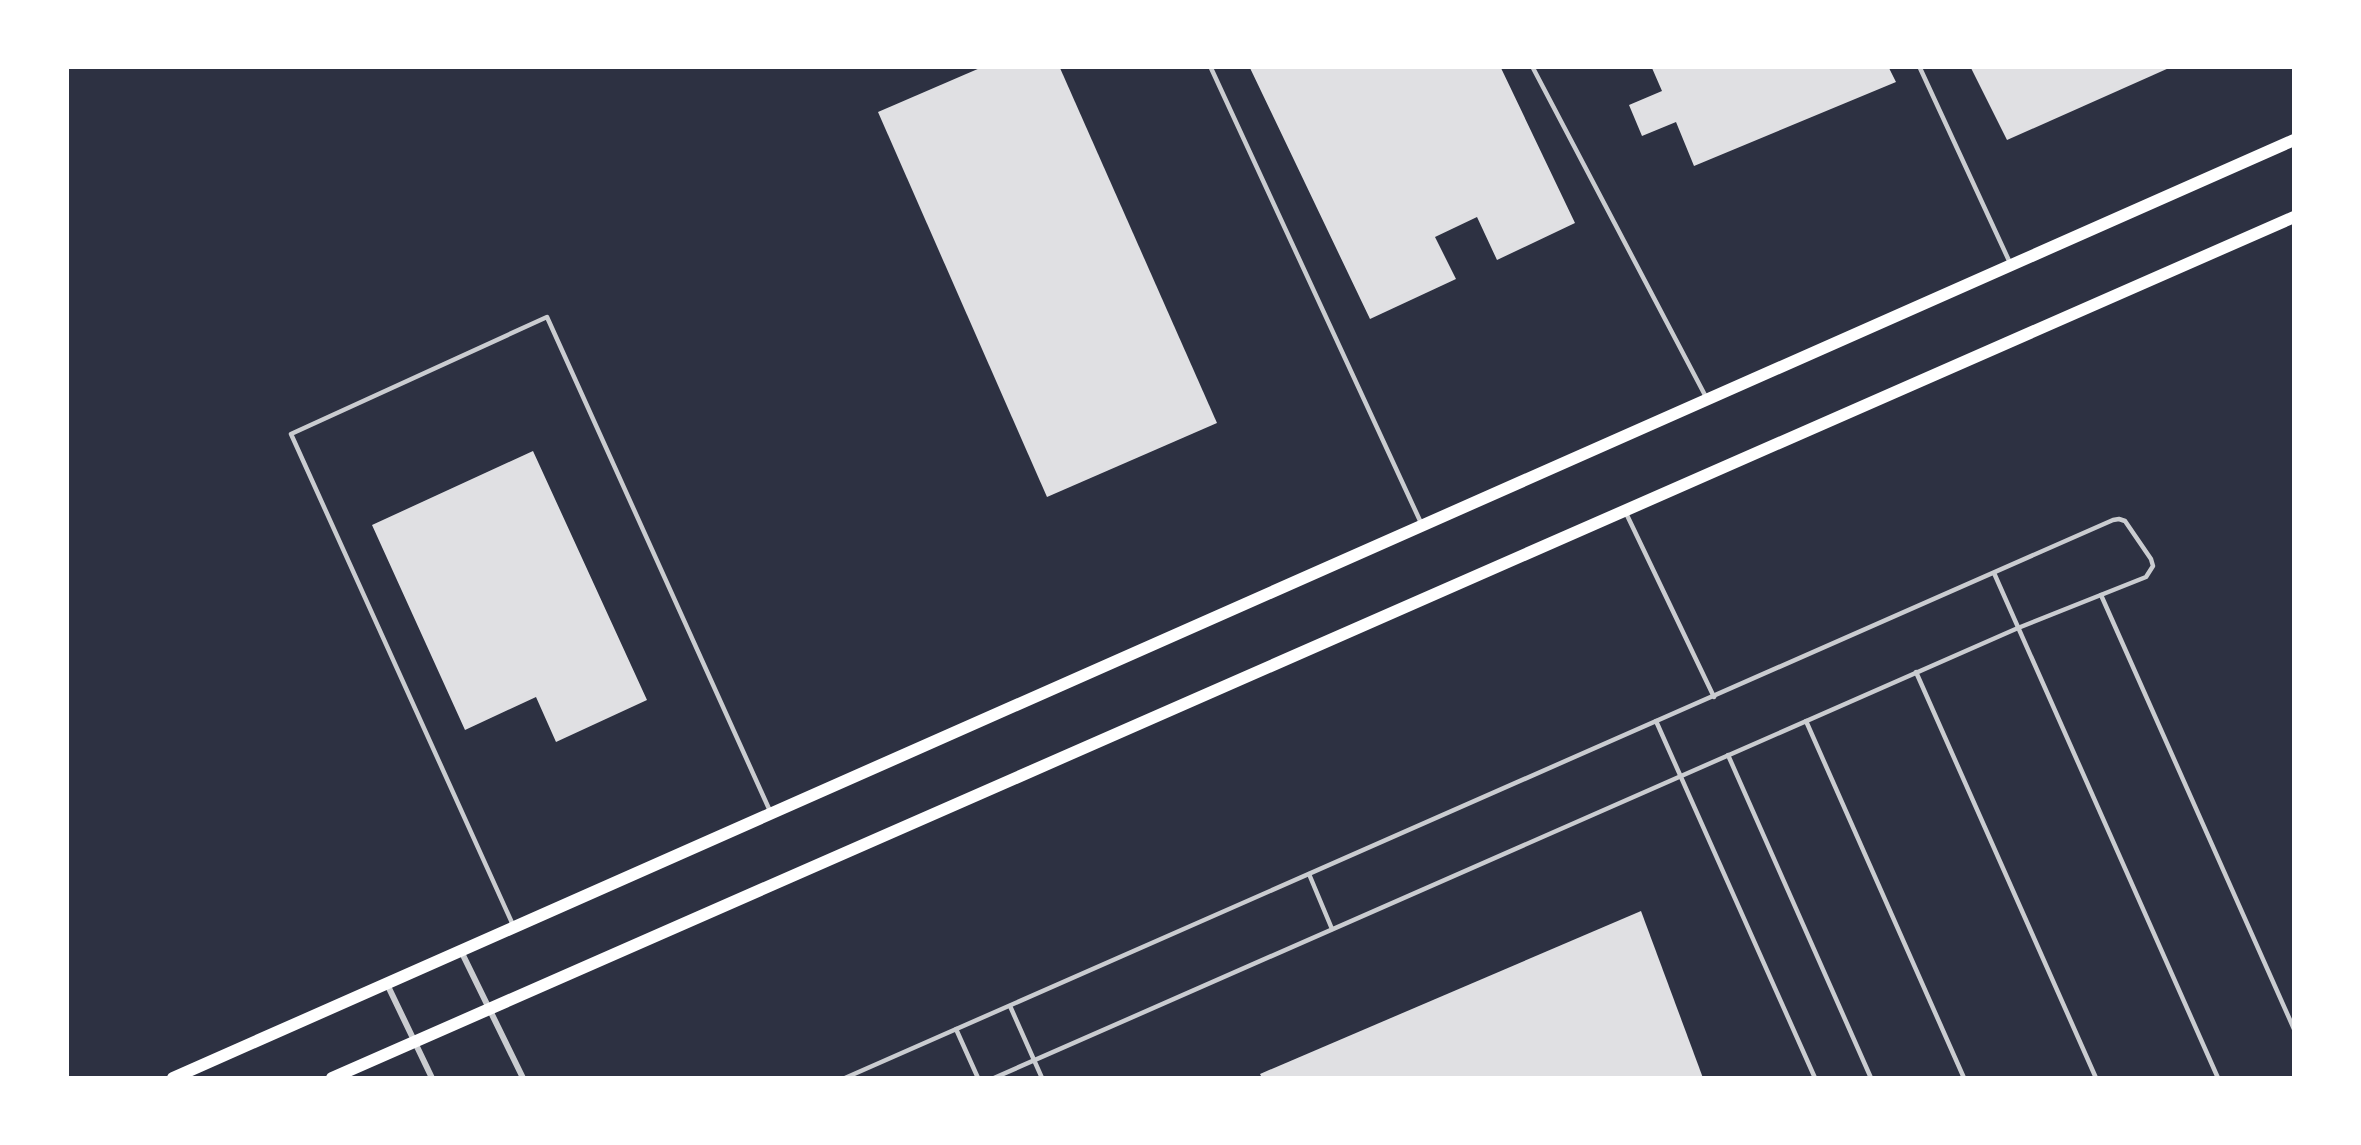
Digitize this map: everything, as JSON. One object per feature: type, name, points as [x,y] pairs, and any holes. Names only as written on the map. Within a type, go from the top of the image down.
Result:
[{"type":"main road","points":[[173,1077],[2294,140]]},
{"type":"main road","points":[[332,1077],[2294,217]]},
{"type":"street","points":[[461,951],[523,1077]]},
{"type":"street","points":[[387,984],[432,1077]]},
{"type":"lane","points":[[1211,68],[1422,525]]},
{"type":"lane","points":[[1533,68],[1707,398]]},
{"type":"lane","points":[[1920,68],[2011,265]]},
{"type":"lane","points":[[514,927],[291,434],[547,317],[771,814]]},
{"type":"lane","points":[[1625,511],[1714,697]]},
{"type":"lane","points":[[845,1077],[2119,519],[2125,521],[2151,559],[2153,566],[2146,577],[1916,672],[994,1077]]},
{"type":"lane","points":[[1994,573],[2218,1077]]},
{"type":"lane","points":[[2101,595],[2294,1029]]},
{"type":"lane","points":[[1916,672],[2096,1077]]},
{"type":"lane","points":[[1656,721],[1815,1077]]},
{"type":"lane","points":[[1806,721],[1964,1077]]},
{"type":"lane","points":[[1728,755],[1871,1077]]},
{"type":"lane","points":[[1309,874],[1332,929]]},
{"type":"lane","points":[[1010,1005],[1042,1077]]},
{"type":"lane","points":[[956,1029],[978,1077]]},
{"type":"building","points":[[980,68],[1060,68],[1217,423],[1047,497],[878,112]]},
{"type":"building","points":[[1250,68],[1501,68],[1575,223],[1497,260],[1477,217],[1435,237],[1456,279],[1370,319]]},
{"type":"building","points":[[1652,68],[1889,68],[1896,82],[1694,166],[1676,122],[1642,136],[1629,105],[1662,91]]},
{"type":"building","points":[[1971,68],[2169,68],[2007,140]]},
{"type":"building","points":[[533,451],[647,700],[556,742],[536,697],[465,730],[372,525]]},
{"type":"building","points":[[1641,911],[1703,1078],[1262,1078],[1260,1074]]}]
